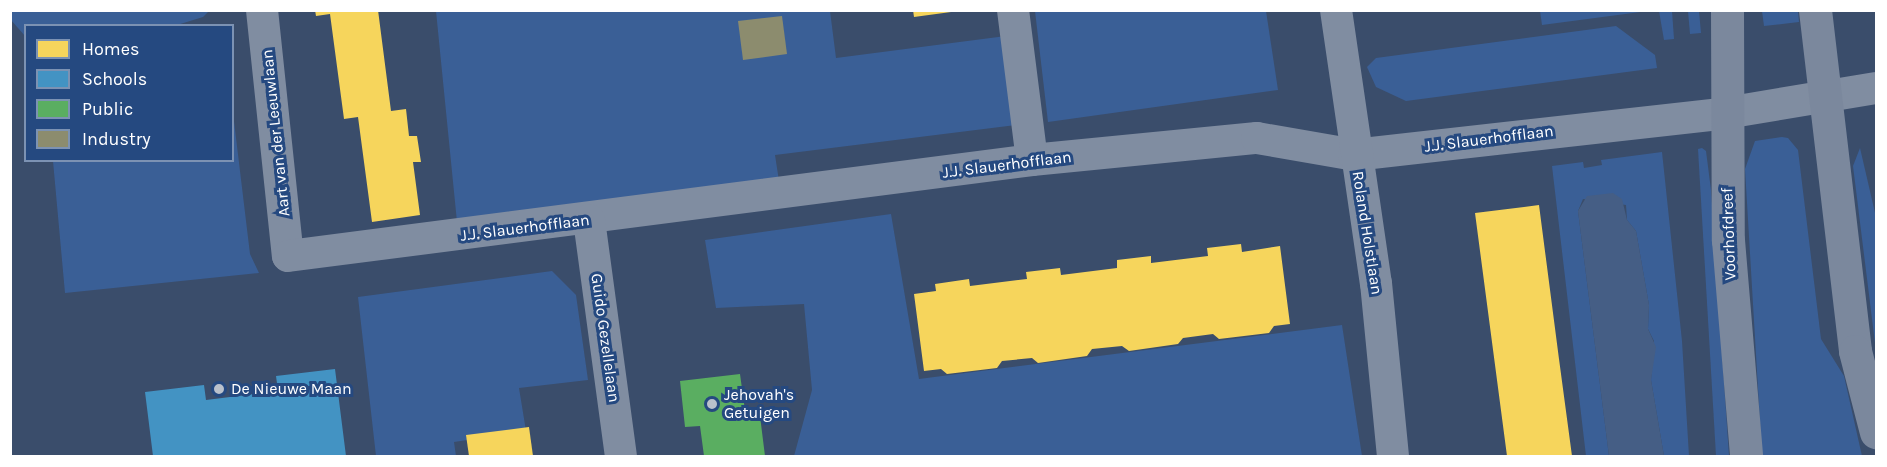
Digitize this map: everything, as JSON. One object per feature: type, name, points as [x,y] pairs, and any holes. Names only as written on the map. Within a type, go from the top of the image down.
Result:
[{"type":"street","name":"Aart van der Leeuwlaan","points":[[262,10],[288,256]]},
{"type":"street","points":[[1013,10],[1032,160]]},
{"type":"street","name":"Roland Holstlaan","points":[[1336,10],[1354,155],[1376,283],[1393,456]]},
{"type":"street","name":"Voorhofdreef","points":[[1728,10],[1725,113],[1728,240],[1746,456]]},
{"type":"street","points":[[1815,10],[1855,351],[1876,432]]},
{"type":"street","name":"J.J. Slauerhofflaan","points":[[288,256],[589,220],[1032,160],[1257,138],[1354,155],[1725,113],[1824,94],[1876,88]]},
{"type":"street","name":"Guido Gezellelaan","points":[[589,220],[621,456]]},
{"type":"shaded area","points":[[11,10],[209,11],[203,17],[180,24],[24,24],[24,35],[11,20]]},
{"type":"shaded area","points":[[1648,10],[1542,25],[1540,11]]},
{"type":"shaded area","points":[[436,11],[830,11],[836,58],[1006,36],[1016,125],[775,155],[779,181],[457,222]]},
{"type":"shaded area","points":[[1035,11],[1266,11],[1278,90],[1048,122]]},
{"type":"shaded area","points":[[1659,11],[1672,11],[1674,39],[1664,40]]},
{"type":"shaded area","points":[[1688,11],[1699,11],[1701,33],[1690,34]]},
{"type":"shaded area","points":[[1762,11],[1798,11],[1799,22],[1764,26]]},
{"type":"shaded area","points":[[1616,26],[1655,55],[1657,68],[1406,101],[1376,87],[1367,67],[1376,58]]},
{"type":"shaded area","points":[[234,121],[250,254],[259,273],[65,293],[53,162],[234,162]]},
{"type":"shaded area","points":[[1788,138],[1798,150],[1821,339],[1844,376],[1862,456],[1762,456],[1745,169],[1755,141]]},
{"type":"shaded area","points":[[1702,148],[1706,151],[1711,190],[1729,456],[1716,456],[1698,149]]},
{"type":"shaded area","points":[[1860,148],[1876,217],[1876,351],[1853,166]]},
{"type":"shaded area","points":[[1662,152],[1682,341],[1689,456],[1664,456],[1651,380],[1654,341],[1648,329],[1649,305],[1636,231],[1627,220],[1626,205],[1583,199],[1578,211],[1609,456],[1586,456],[1552,166],[1583,162],[1584,168],[1602,165],[1601,160]]},
{"type":"shaded area","points":[[1613,193],[1622,199],[1627,220],[1636,231],[1649,305],[1648,329],[1656,347],[1651,380],[1664,456],[1609,456],[1578,211],[1587,196]]},
{"type":"shaded area","points":[[891,214],[919,379],[1342,325],[1362,456],[794,456],[812,390],[804,304],[716,308],[705,240]]},
{"type":"shaded area","points":[[552,271],[576,295],[588,380],[519,388],[526,431],[454,442],[456,456],[376,456],[358,297]]},
{"type":"building: Homes","points":[[315,10],[378,10],[391,111],[406,109],[409,136],[417,136],[421,162],[413,162],[420,215],[372,222],[358,117],[344,119],[330,14],[316,16]]},
{"type":"building: Homes","points":[[913,10],[951,10],[951,12],[914,17]]},
{"type":"building: Homes","points":[[1539,205],[1572,456],[1507,456],[1475,213]]},
{"type":"building: Homes","points":[[1241,244],[1242,252],[1280,246],[1290,324],[1274,326],[1269,333],[1219,339],[1213,334],[1183,338],[1178,344],[1129,351],[1122,346],[1092,349],[1087,356],[1038,363],[1032,358],[1002,361],[997,368],[947,374],[941,369],[924,371],[914,294],[936,291],[935,284],[969,279],[970,286],[1027,279],[1026,272],[1060,268],[1061,275],[1117,268],[1117,260],[1151,256],[1151,263],[1208,256],[1207,248]]},
{"type":"building: Homes","points":[[529,427],[533,456],[469,456],[466,435]]},
{"type":"building: Schools","points":[[335,369],[346,456],[153,456],[145,392],[204,385],[206,400],[278,391],[276,376]]},
{"type":"building: Public","points":[[740,374],[746,418],[760,416],[765,456],[704,456],[700,426],[685,427],[680,381]]},
{"type":"building: Industry","points":[[782,16],[787,54],[743,60],[738,21]]},
{"type":"place","name":"De Nieuwe Maan","points":[[219,389]]},
{"type":"place","name":"Jehovah's Getuigen","points":[[712,404]]}]
